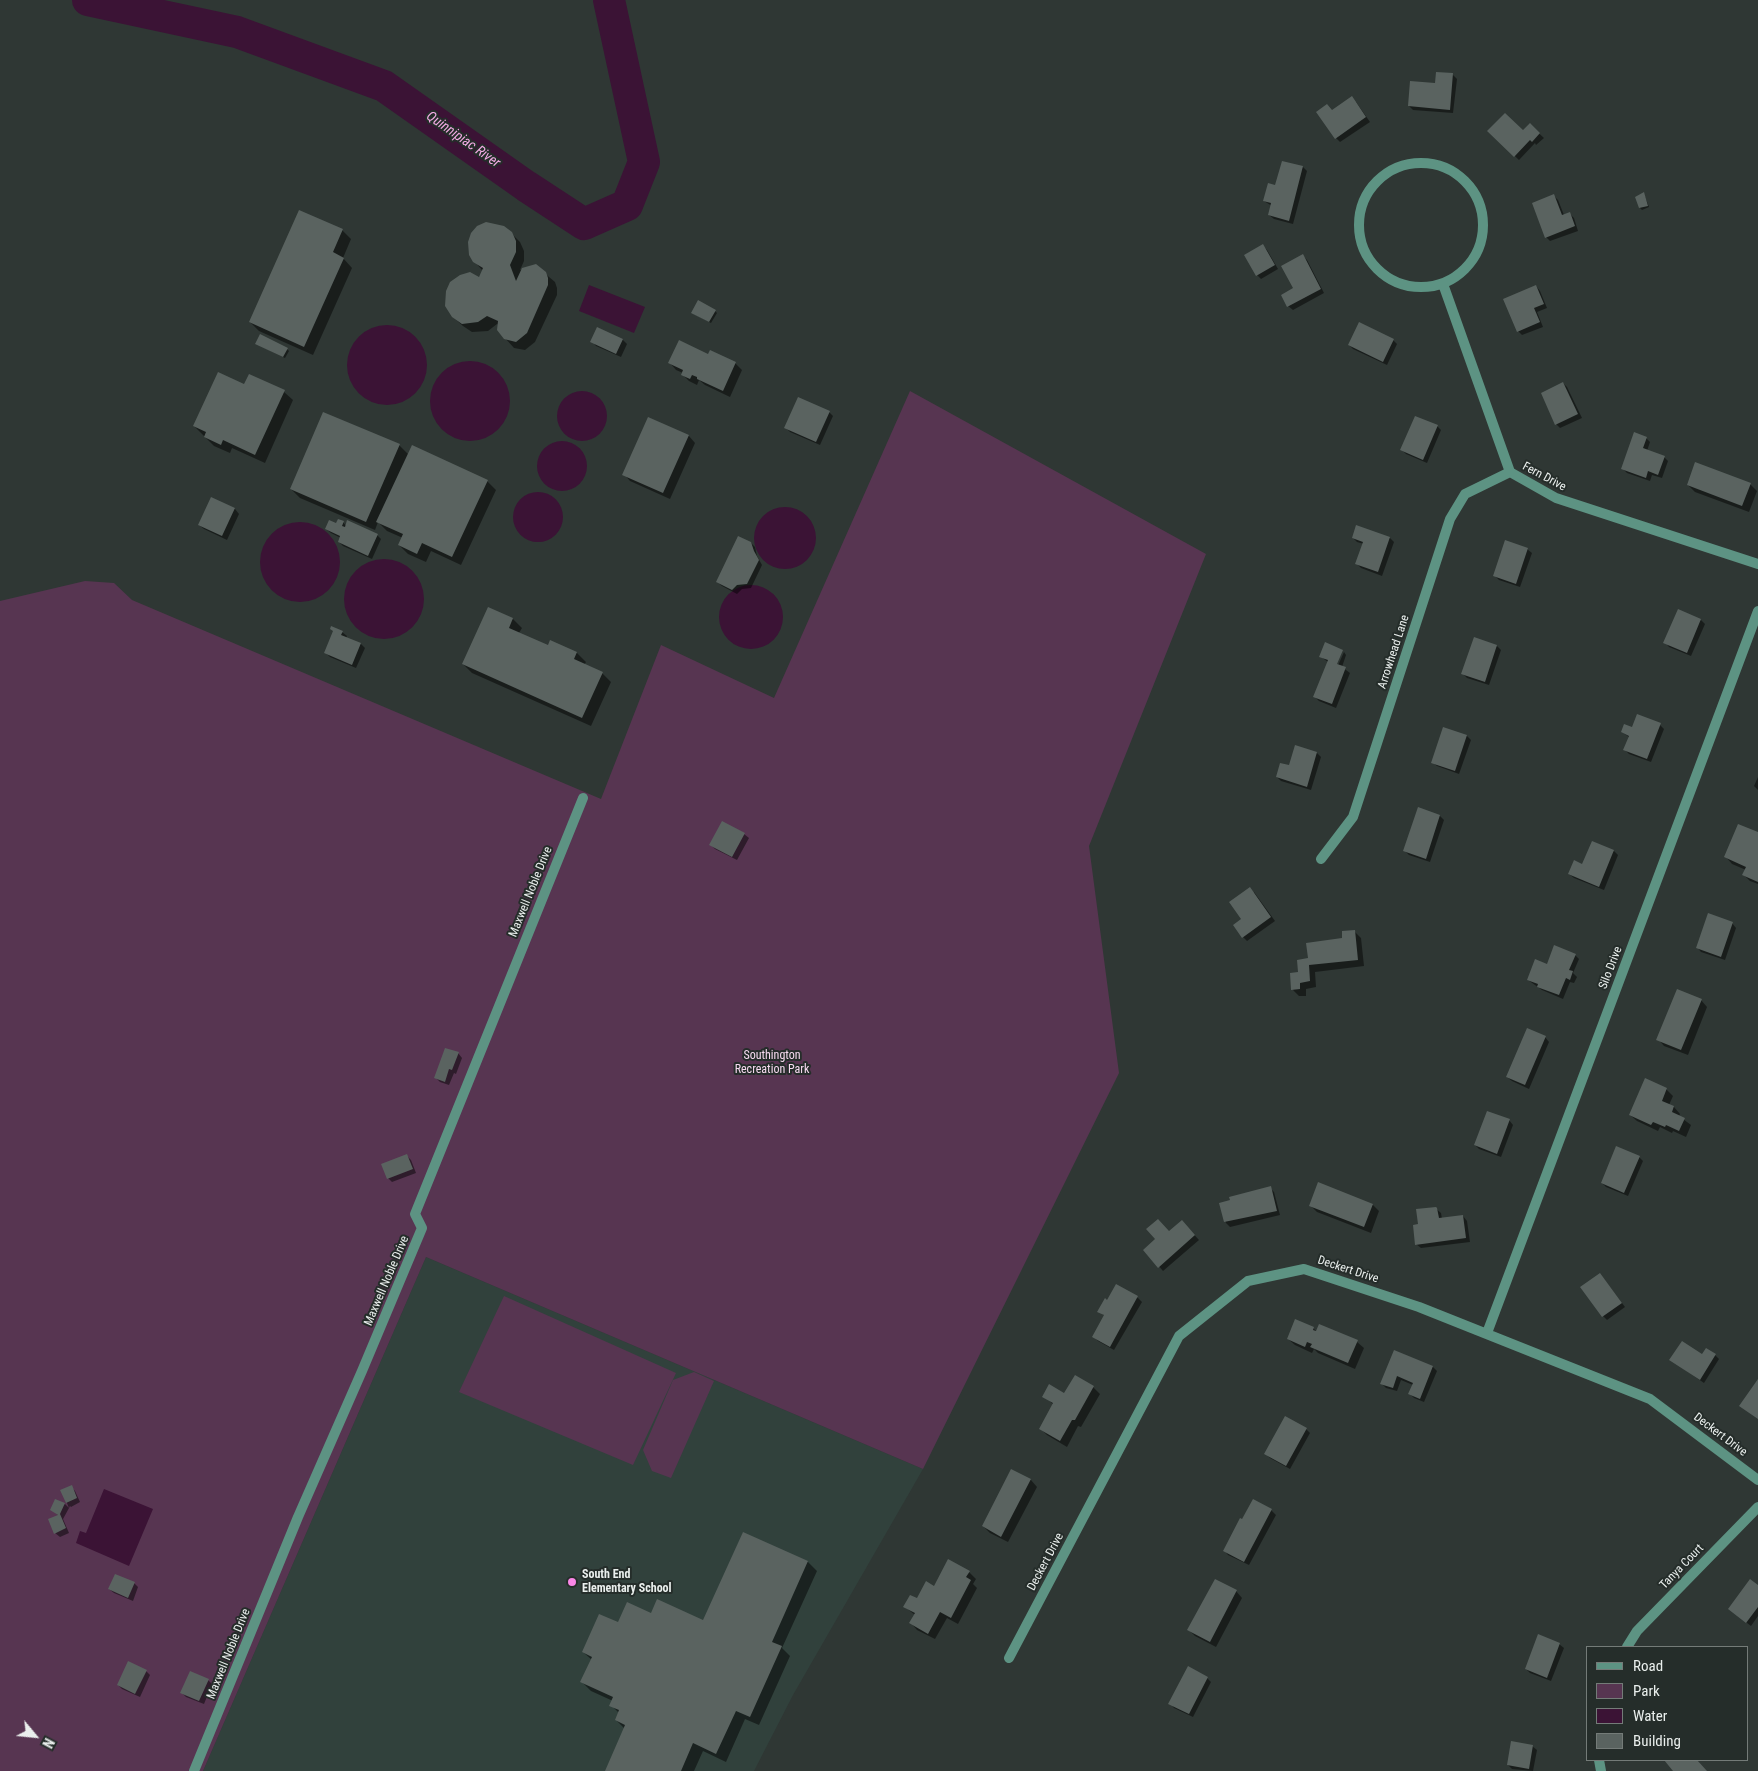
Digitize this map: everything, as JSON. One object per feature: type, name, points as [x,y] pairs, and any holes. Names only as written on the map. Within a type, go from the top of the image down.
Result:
[{"type":"street","points":[[1422,161],[1446,166],[1466,181],[1480,202],[1484,226],[1478,250],[1464,270],[1443,284],[1419,288],[1395,282],[1374,268],[1361,247],[1358,223],[1363,199],[1377,179],[1398,166],[1422,161]]},
{"type":"street","name":"Fern Drive","points":[[1443,284],[1510,472],[1556,498],[1758,564]]},
{"type":"street","name":"Arrowhead Lane","points":[[1321,859],[1354,817],[1450,519],[1466,494],[1510,472]]},
{"type":"street","name":"Silo Drive","points":[[1487,1333],[1758,611]]},
{"type":"street","name":"Maxwell Noble Drive","points":[[194,1771],[293,1530],[422,1228],[415,1214],[583,798]]},
{"type":"street","name":"Deckert Drive","points":[[1008,1658],[1180,1336],[1248,1281],[1304,1269],[1419,1307],[1487,1333],[1650,1399],[1758,1480]]},
{"type":"street","name":"Tanya Court","points":[[1629,1646],[1637,1631],[1758,1507]]},
{"type":"shaded area","name":"South End Elementary School","points":[[426,1257],[923,1469],[793,1695],[754,1771],[203,1771]]},
{"type":"green space","name":"Southington Recreation Park","points":[[910,391],[1206,554],[1089,846],[1119,1073],[923,1469],[426,1257],[203,1771],[0,1771],[0,601],[85,581],[114,583],[132,600],[601,799],[661,645],[774,698]]},
{"type":"green space","points":[[504,1296],[676,1373],[633,1465],[459,1392]]},
{"type":"green space","points":[[694,1372],[714,1381],[671,1478],[652,1471],[643,1450],[673,1380]]},
{"type":"water","points":[[589,285],[645,307],[634,333],[579,311]]},
{"type":"water","points":[[387,325],[402,328],[415,337],[424,350],[427,365],[424,380],[415,393],[402,402],[387,405],[372,402],[359,393],[350,380],[347,365],[350,350],[359,337],[372,328]]},
{"type":"water","points":[[470,361],[485,364],[498,373],[507,386],[510,401],[507,416],[498,429],[485,438],[470,441],[455,438],[442,429],[433,416],[430,401],[433,386],[442,373],[455,364]]},
{"type":"water","points":[[577,391],[587,391],[600,398],[607,411],[607,421],[600,434],[587,441],[577,441],[568,437],[561,430],[557,421],[557,411],[561,402],[568,395]]},
{"type":"water","points":[[557,441],[567,441],[580,448],[587,461],[587,471],[580,484],[567,491],[557,491],[548,487],[541,480],[537,471],[537,461],[541,452],[548,445]]},
{"type":"water","points":[[533,492],[543,492],[556,499],[563,512],[563,522],[556,535],[543,542],[533,542],[524,538],[517,531],[513,522],[513,512],[517,503],[524,496]]},
{"type":"water","points":[[785,507],[802,512],[807,516],[811,521],[816,538],[811,555],[807,560],[802,564],[785,569],[768,564],[763,560],[759,555],[754,538],[759,521],[763,516],[768,512]]},
{"type":"water","points":[[300,522],[315,525],[328,534],[337,547],[340,562],[337,577],[328,590],[315,599],[300,602],[285,599],[272,590],[263,577],[260,562],[263,547],[272,534],[285,525]]},
{"type":"water","points":[[384,559],[399,562],[412,571],[421,584],[424,599],[421,614],[412,627],[399,636],[384,639],[369,636],[356,627],[347,614],[344,599],[347,584],[356,571],[369,562]]},
{"type":"water","points":[[751,585],[763,587],[774,594],[781,605],[783,617],[781,629],[774,640],[763,647],[751,649],[739,647],[728,640],[721,629],[719,617],[721,605],[728,594],[739,587]]},
{"type":"water","points":[[104,1489],[153,1509],[129,1566],[76,1543],[80,1531],[86,1533]]},
{"type":"building","points":[[1436,72],[1453,73],[1450,110],[1408,106],[1410,81],[1435,83]]},
{"type":"building","points":[[1352,96],[1366,117],[1335,139],[1316,112],[1327,104],[1332,110]]},
{"type":"building","points":[[1505,113],[1523,130],[1530,123],[1540,133],[1532,142],[1530,140],[1514,157],[1487,131]]},
{"type":"building","points":[[1282,161],[1303,166],[1289,221],[1268,215],[1271,203],[1263,201],[1268,183],[1275,185]]},
{"type":"building","points":[[1644,192],[1648,206],[1639,208],[1635,197]]},
{"type":"building","points":[[1554,194],[1562,215],[1570,212],[1575,226],[1545,238],[1532,203]]},
{"type":"building","points":[[299,210],[343,229],[333,252],[344,258],[304,347],[249,322]]},
{"type":"building","points":[[486,222],[504,226],[512,232],[516,241],[516,252],[510,265],[516,281],[522,268],[536,264],[546,272],[548,278],[548,285],[527,333],[516,342],[504,339],[497,330],[498,321],[487,316],[478,322],[462,324],[452,317],[445,306],[446,291],[450,282],[460,275],[470,272],[479,277],[483,268],[473,262],[469,255],[468,242],[471,233],[477,226]]},
{"type":"building","points":[[1263,244],[1275,265],[1256,276],[1244,255]]},
{"type":"building","points":[[1303,254],[1321,289],[1287,307],[1281,295],[1293,288],[1281,266]]},
{"type":"building","points":[[1536,285],[1544,304],[1534,308],[1540,322],[1517,332],[1503,299]]},
{"type":"building","points":[[698,300],[716,310],[709,322],[691,313]]},
{"type":"building","points":[[1359,322],[1394,339],[1383,362],[1348,345]]},
{"type":"building","points":[[597,327],[623,339],[616,354],[590,342]]},
{"type":"building","points":[[260,334],[288,348],[283,357],[255,344]]},
{"type":"building","points":[[679,340],[708,354],[710,350],[736,362],[723,391],[692,375],[690,379],[681,375],[683,370],[668,363]]},
{"type":"building","points":[[218,372],[244,384],[249,374],[285,390],[255,455],[223,440],[221,445],[204,437],[206,432],[193,426]]},
{"type":"building","points":[[1563,382],[1578,414],[1555,425],[1541,393]]},
{"type":"building","points":[[798,397],[830,411],[816,442],[784,428]]},
{"type":"building","points":[[323,412],[400,444],[366,522],[290,489]]},
{"type":"building","points":[[1415,416],[1438,425],[1423,460],[1400,450]]},
{"type":"building","points":[[648,417],[689,435],[663,493],[622,475]]},
{"type":"building","points":[[1634,432],[1647,437],[1643,448],[1665,456],[1658,475],[1648,471],[1646,478],[1621,469]]},
{"type":"building","points":[[412,445],[488,480],[452,557],[422,543],[417,554],[398,545],[403,534],[376,522]]},
{"type":"building","points":[[1695,462],[1751,483],[1742,506],[1687,485]]},
{"type":"building","points":[[211,497],[235,508],[222,536],[198,525]]},
{"type":"building","points":[[338,519],[344,521],[342,526],[345,527],[347,520],[378,534],[368,556],[338,542],[340,536],[325,529],[329,520],[336,523]]},
{"type":"building","points":[[1356,525],[1390,537],[1378,572],[1355,564],[1363,542],[1352,538]]},
{"type":"building","points":[[738,536],[751,542],[759,560],[747,584],[737,585],[732,590],[716,582]]},
{"type":"building","points":[[1505,540],[1528,548],[1516,584],[1493,576]]},
{"type":"building","points":[[488,607],[513,618],[509,628],[548,645],[550,640],[577,652],[574,659],[603,672],[582,718],[462,664]]},
{"type":"building","points":[[1678,609],[1701,619],[1687,653],[1663,643]]},
{"type":"building","points":[[331,626],[343,631],[341,635],[361,643],[352,665],[324,653],[333,631],[330,629]]},
{"type":"building","points":[[1474,637],[1497,645],[1485,682],[1461,674]]},
{"type":"building","points":[[1325,642],[1343,650],[1337,664],[1346,667],[1332,704],[1313,697],[1328,660],[1319,657]]},
{"type":"building","points":[[1637,714],[1661,723],[1647,759],[1623,750],[1629,736],[1621,732],[1624,724],[1632,727]]},
{"type":"building","points":[[1443,727],[1467,735],[1455,771],[1431,763]]},
{"type":"building","points":[[1295,745],[1317,752],[1307,787],[1276,777],[1280,763],[1289,765]]},
{"type":"building","points":[[1418,807],[1440,815],[1426,859],[1403,851]]},
{"type":"building","points":[[722,821],[745,833],[732,857],[709,845]]},
{"type":"building","points":[[1738,824],[1758,832],[1758,882],[1742,875],[1746,867],[1724,857]]},
{"type":"building","points":[[1592,841],[1614,850],[1599,887],[1568,874],[1574,860],[1582,864]]},
{"type":"building","points":[[1250,887],[1271,917],[1242,938],[1233,925],[1241,919],[1229,902]]},
{"type":"building","points":[[1708,913],[1733,922],[1721,957],[1696,948]]},
{"type":"building","points":[[1355,930],[1358,960],[1309,965],[1310,981],[1300,983],[1300,989],[1291,990],[1290,973],[1298,972],[1297,960],[1308,958],[1306,943],[1342,938],[1342,931]]},
{"type":"building","points":[[1554,945],[1576,954],[1569,970],[1573,971],[1570,980],[1566,978],[1559,995],[1537,987],[1538,984],[1527,980],[1535,959],[1547,964]]},
{"type":"building","points":[[1677,989],[1702,999],[1681,1050],[1656,1040]]},
{"type":"building","points":[[1527,1028],[1546,1036],[1525,1085],[1506,1077]]},
{"type":"building","points":[[445,1048],[459,1052],[452,1070],[449,1069],[445,1082],[434,1078]]},
{"type":"building","points":[[1645,1078],[1667,1088],[1662,1101],[1674,1106],[1672,1112],[1685,1118],[1679,1131],[1653,1122],[1651,1125],[1629,1115]]},
{"type":"building","points":[[1487,1111],[1510,1119],[1497,1154],[1474,1145]]},
{"type":"building","points":[[1616,1146],[1640,1156],[1624,1193],[1601,1183]]},
{"type":"building","points":[[407,1154],[413,1169],[387,1179],[381,1164]]},
{"type":"building","points":[[1318,1182],[1373,1204],[1364,1227],[1309,1206]]},
{"type":"building","points":[[1271,1186],[1277,1211],[1224,1222],[1219,1203],[1230,1200],[1229,1197]]},
{"type":"building","points":[[1436,1207],[1439,1218],[1463,1215],[1466,1238],[1415,1245],[1413,1225],[1418,1224],[1416,1209]]},
{"type":"building","points":[[1158,1219],[1169,1231],[1182,1220],[1195,1235],[1158,1268],[1143,1250],[1155,1239],[1146,1229]]},
{"type":"building","points":[[1600,1273],[1622,1303],[1602,1317],[1580,1287]]},
{"type":"building","points":[[1116,1284],[1138,1296],[1110,1347],[1092,1337],[1104,1315],[1097,1312],[1105,1298],[1107,1300]]},
{"type":"building","points":[[1295,1319],[1314,1327],[1313,1330],[1316,1331],[1319,1324],[1358,1340],[1348,1363],[1310,1347],[1312,1344],[1307,1342],[1305,1347],[1287,1339]]},
{"type":"building","points":[[1682,1341],[1702,1354],[1706,1348],[1716,1354],[1700,1380],[1669,1360]]},
{"type":"building","points":[[1394,1350],[1433,1366],[1420,1399],[1408,1394],[1413,1383],[1397,1376],[1393,1388],[1380,1384]]},
{"type":"building","points":[[1075,1375],[1094,1386],[1075,1420],[1072,1420],[1060,1441],[1039,1429],[1053,1403],[1042,1397],[1049,1384],[1064,1393]]},
{"type":"building","points":[[1758,1379],[1758,1419],[1739,1406]]},
{"type":"building","points":[[1285,1416],[1307,1428],[1286,1466],[1264,1454]]},
{"type":"building","points":[[1011,1469],[1031,1479],[1001,1537],[982,1526]]},
{"type":"building","points":[[72,1485],[77,1498],[66,1503],[60,1490]]},
{"type":"building","points":[[55,1499],[65,1503],[60,1514],[66,1528],[54,1534],[48,1519],[58,1515],[50,1510]]},
{"type":"building","points":[[1253,1499],[1272,1509],[1244,1562],[1223,1551],[1240,1518],[1242,1519]]},
{"type":"building","points":[[743,1532],[808,1561],[772,1642],[782,1646],[750,1717],[736,1711],[716,1754],[693,1743],[681,1771],[605,1771],[625,1725],[615,1720],[619,1710],[609,1706],[613,1697],[580,1682],[592,1657],[582,1652],[599,1614],[618,1622],[627,1602],[651,1613],[657,1599],[703,1620]]},
{"type":"building","points":[[948,1559],[970,1571],[966,1577],[971,1580],[951,1618],[940,1612],[928,1634],[909,1623],[915,1613],[903,1607],[910,1595],[917,1598],[926,1581],[934,1586]]},
{"type":"building","points":[[115,1574],[135,1582],[128,1598],[108,1589]]},
{"type":"building","points":[[1215,1579],[1237,1590],[1210,1642],[1187,1630]]},
{"type":"building","points":[[1750,1579],[1758,1585],[1758,1607],[1746,1623],[1728,1609]]},
{"type":"building","points":[[1538,1634],[1560,1643],[1547,1678],[1525,1669]]},
{"type":"building","points":[[128,1661],[147,1670],[135,1694],[117,1685]]},
{"type":"building","points":[[1188,1666],[1208,1677],[1189,1714],[1168,1704]]},
{"type":"building","points":[[190,1671],[209,1679],[199,1701],[180,1693]]},
{"type":"building","points":[[1511,1741],[1533,1745],[1529,1769],[1507,1765]]},
{"type":"building","points":[[1665,1761],[1698,1761],[1707,1771],[1673,1771]]},
{"type":"waterway","name":"Quinnipiac River","points":[[88,0],[237,32],[384,86],[526,186],[584,224],[627,205],[644,162],[609,0]]},
{"type":"place","name":"South End Elementary School","points":[[572,1582]]}]
